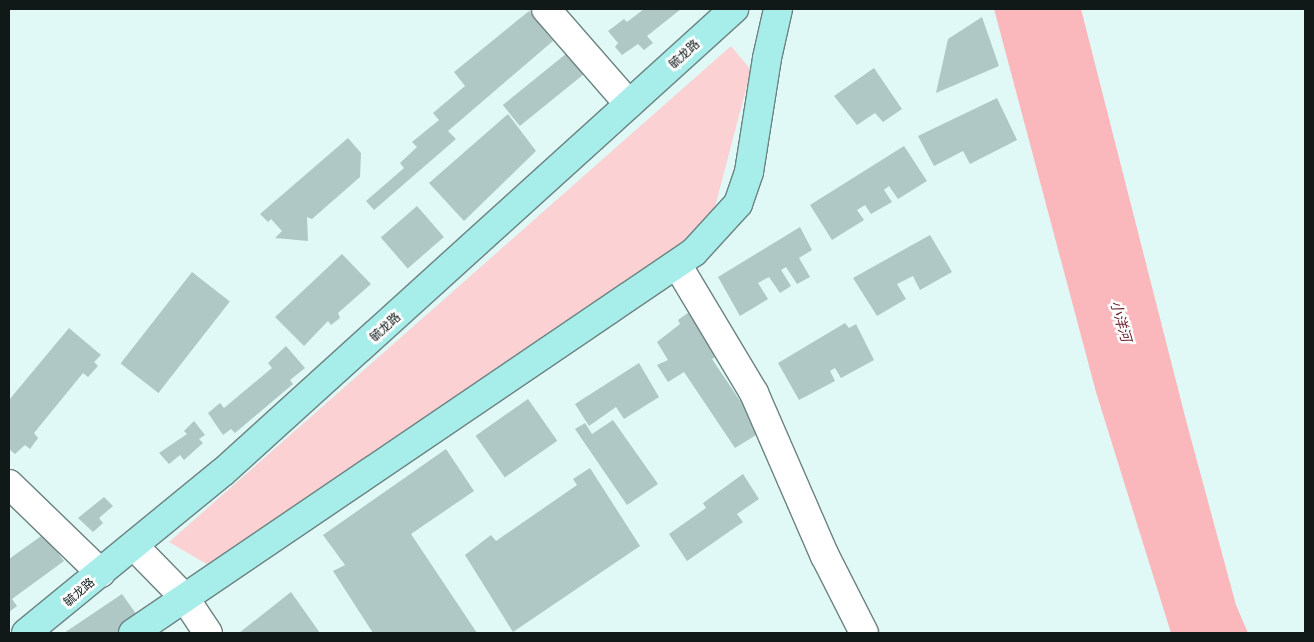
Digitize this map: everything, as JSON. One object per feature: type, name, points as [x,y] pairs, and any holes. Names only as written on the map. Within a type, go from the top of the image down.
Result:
[{"type":"main road","name":"毓龙路","points":[[26,633],[135,547],[425,291],[734,9]]},
{"type":"main road","points":[[133,633],[678,266],[738,204],[748,172],[767,58],[778,9]]},
{"type":"street","points":[[546,9],[629,104]]},
{"type":"street","points":[[678,266],[754,393],[825,556],[864,633]]},
{"type":"street","points":[[9,484],[101,573]]},
{"type":"street","points":[[135,547],[184,597],[208,633]]},
{"type":"shaded area","points":[[731,46],[751,70],[715,207],[672,257],[210,566],[169,542]]},
{"type":"water","name":"小洋河","points":[[994,9],[1081,9],[1187,424],[1236,605],[1248,633],[1171,633],[1096,392]]},
{"type":"building","points":[[644,9],[681,9],[647,36],[653,43],[644,50],[638,44],[622,55],[615,47],[618,43],[608,31],[624,19],[627,22]]},
{"type":"building","points":[[529,11],[553,41],[448,131],[456,139],[374,210],[366,201],[404,168],[400,163],[417,147],[412,142],[439,120],[433,113],[465,86],[454,72]]},
{"type":"building","points":[[982,17],[999,66],[936,93],[948,39]]},
{"type":"building","points":[[572,49],[589,70],[520,126],[503,105]]},
{"type":"building","points":[[874,68],[902,109],[883,122],[875,113],[857,125],[834,96]]},
{"type":"building","points":[[997,98],[1017,140],[970,164],[963,151],[934,166],[918,136]]},
{"type":"building","points":[[508,114],[536,151],[464,221],[429,183]]},
{"type":"building","points":[[348,138],[361,153],[360,177],[312,219],[307,217],[308,241],[275,238],[282,231],[271,219],[268,222],[260,214]]},
{"type":"building","points":[[904,146],[927,181],[898,199],[889,186],[884,190],[892,202],[871,214],[865,205],[857,210],[864,220],[832,240],[810,205]]},
{"type":"building","points":[[417,206],[444,237],[408,268],[381,237]]},
{"type":"building","points":[[800,227],[812,250],[799,258],[810,277],[797,284],[786,267],[781,270],[791,286],[780,293],[769,277],[758,283],[768,299],[740,316],[718,277]]},
{"type":"building","points":[[930,235],[952,272],[920,290],[913,276],[897,284],[906,299],[877,316],[853,278]]},
{"type":"building","points":[[342,254],[371,284],[338,313],[340,318],[331,325],[328,321],[304,346],[275,317]]},
{"type":"building","points":[[192,272],[230,302],[158,393],[121,363]]},
{"type":"building","points":[[695,308],[722,352],[712,359],[761,432],[735,448],[684,372],[668,382],[657,365],[668,360],[657,342],[680,324],[678,320]]},
{"type":"building","points":[[845,323],[849,328],[856,324],[874,360],[841,378],[835,368],[830,371],[835,381],[799,400],[778,363]]},
{"type":"building","points":[[69,328],[101,355],[94,362],[98,366],[88,377],[83,373],[34,433],[38,438],[30,449],[25,445],[15,454],[9,449],[9,400]]},
{"type":"building","points":[[286,346],[305,368],[290,380],[293,384],[235,433],[231,429],[223,435],[208,413],[220,403],[224,408],[272,368],[268,363]]},
{"type":"building","points":[[639,363],[659,397],[624,419],[616,407],[589,426],[575,404]]},
{"type":"building","points":[[528,399],[557,441],[505,477],[476,436]]},
{"type":"building","points":[[613,420],[658,484],[627,505],[575,429],[585,423],[592,434]]},
{"type":"building","points":[[194,421],[205,435],[199,439],[203,443],[184,460],[180,455],[169,464],[159,453],[187,434],[184,431]]},
{"type":"building","points":[[446,449],[474,491],[411,534],[477,633],[373,633],[333,571],[345,565],[323,535]]},
{"type":"building","points":[[590,468],[640,546],[513,632],[465,555],[491,535],[496,541],[577,485],[573,479]]},
{"type":"building","points":[[743,474],[759,499],[737,514],[743,522],[687,561],[669,534],[706,508],[703,503]]},
{"type":"building","points":[[104,497],[113,506],[99,518],[103,523],[93,532],[78,518]]},
{"type":"building","points":[[44,534],[64,547],[58,553],[64,561],[12,599],[17,606],[9,612],[9,559]]},
{"type":"building","points":[[291,592],[320,633],[239,633]]},
{"type":"building","points":[[122,594],[139,618],[118,633],[64,633]]}]
